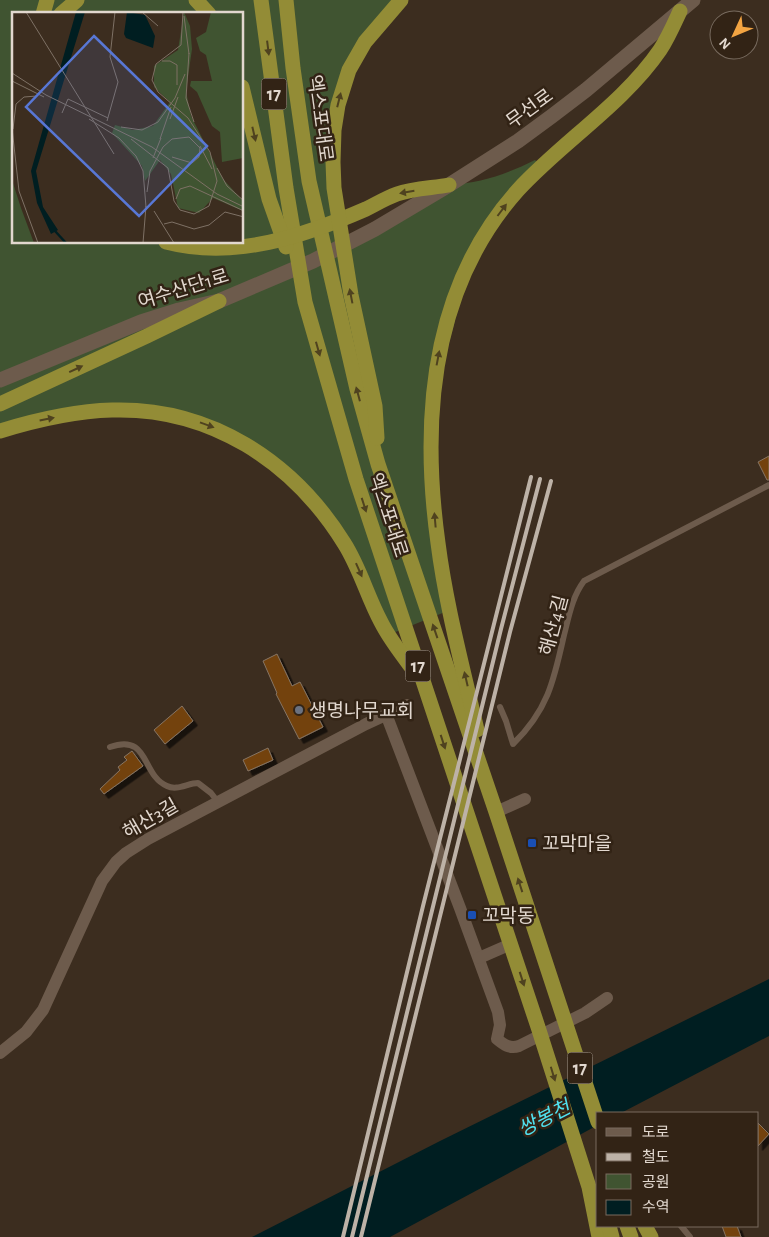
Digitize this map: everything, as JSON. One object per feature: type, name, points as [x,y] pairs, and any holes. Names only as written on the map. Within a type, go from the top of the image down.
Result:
[{"type":"highway","points":[[63,12],[77,0]]},
{"type":"highway","points":[[196,0],[208,12]]},
{"type":"highway","name":"엑스포대로","points":[[262,0],[286,188],[305,302],[356,479],[511,944],[589,1187]]},
{"type":"highway","name":"엑스포대로","points":[[286,0],[293,68],[309,181],[356,389],[378,464],[496,812],[596,1116]]},
{"type":"highway","points":[[378,464],[375,406],[351,295],[334,188],[333,153],[338,105],[349,70],[365,42],[401,0]]},
{"type":"highway","points":[[496,812],[447,600],[438,543],[433,490],[432,427],[434,388],[440,346],[471,260],[493,222],[518,190],[617,98],[643,70],[665,42],[680,11]]},
{"type":"highway","points":[[244,95],[269,199],[305,302]]},
{"type":"highway","points":[[173,244],[216,248],[248,247],[275,242],[312,231],[398,194],[449,185]]},
{"type":"highway","points":[[0,404],[147,336],[219,300]]},
{"type":"highway","points":[[0,431],[82,412],[135,410],[181,417],[212,427],[243,442],[263,455],[317,504],[359,569],[381,623],[424,686]]},
{"type":"highway","points":[[589,1187],[596,1222]]},
{"type":"highway","name":"17","points":[[589,1187],[596,1199]]},
{"type":"street","name":"무선로","points":[[375,230],[518,141],[569,104],[693,0]]},
{"type":"street","name":"여수산단1로","points":[[0,380],[141,322],[219,300],[240,292],[312,261],[375,230]]},
{"type":"street","name":"해산3길","points":[[0,1053],[26,1032],[44,1010],[102,881],[116,862],[126,853],[148,839],[407,704]]},
{"type":"street","points":[[386,714],[500,1018],[496,1039],[505,1046],[519,1046],[586,1013],[607,998]]},
{"type":"street","points":[[496,812],[525,799]]},
{"type":"street","points":[[479,958],[511,944]]},
{"type":"lane","name":"해산4길","points":[[500,707],[513,744],[540,712],[546,699],[554,678],[572,603],[584,581],[769,485]]},
{"type":"lane","points":[[110,747],[121,743],[134,747],[142,754],[164,785],[174,788],[198,783],[211,793],[218,802]]},
{"type":"lane","points":[[682,1227],[690,1237]]},
{"type":"green space","points":[[0,0],[401,0],[373,33],[336,113],[345,245],[449,185],[494,177],[535,160],[538,163],[471,260],[432,407],[450,610],[388,635],[330,522],[243,441],[135,410],[0,431]]},
{"type":"water","name":"쌍봉천","points":[[769,979],[769,1036],[623,1112],[596,1112],[596,1126],[390,1237],[252,1237],[440,1141]]},
{"type":"building","points":[[769,456],[769,480],[767,480],[758,462]]},
{"type":"building","name":"생명나무교회","points":[[277,654],[292,686],[300,682],[323,727],[299,739],[276,694],[263,661]]},
{"type":"building","points":[[182,706],[193,721],[165,744],[154,730]]},
{"type":"building","points":[[268,748],[273,760],[248,771],[243,760]]},
{"type":"building","points":[[132,751],[143,766],[104,794],[100,789],[120,770],[118,767],[127,760],[124,757]]},
{"type":"building","points":[[759,1124],[769,1134],[759,1145]]},
{"type":"building","points":[[722,1227],[737,1227],[741,1237],[726,1237]]},
{"type":"railway","points":[[343,1237],[423,906],[531,477]]},
{"type":"railway","points":[[352,1237],[501,629],[540,479]]},
{"type":"railway","points":[[361,1237],[510,632],[551,481]]},
{"type":"place","name":"생명나무교회","points":[[299,710]]},
{"type":"place","name":"꼬막마을","points":[[532,843]]},
{"type":"place","name":"꼬막동","points":[[472,915]]}]
